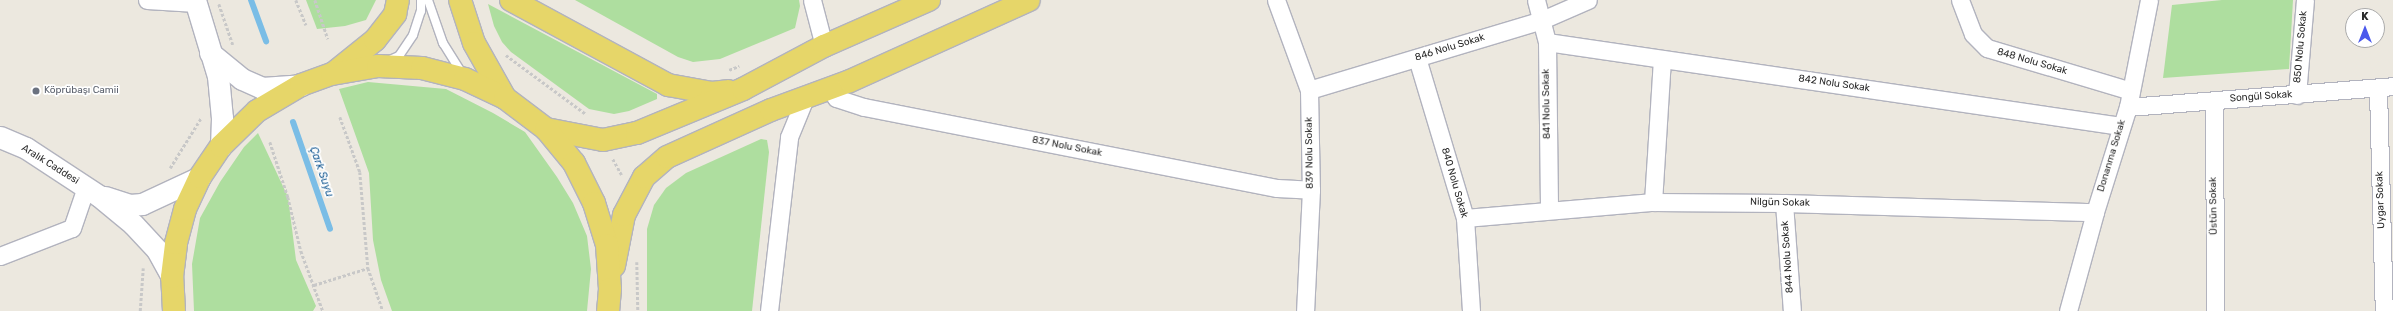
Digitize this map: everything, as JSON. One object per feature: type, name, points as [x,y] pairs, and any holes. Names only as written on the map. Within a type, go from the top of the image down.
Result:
[{"type":"main road","points":[[332,74],[375,40],[395,14],[398,0]]},
{"type":"main road","points":[[460,0],[474,43],[505,98]]},
{"type":"main road","points":[[511,0],[668,85],[712,93],[743,89]]},
{"type":"main road","points":[[546,130],[603,140],[637,133],[743,89],[824,46],[929,0]]},
{"type":"main road","points":[[608,311],[610,289],[624,215],[644,177],[667,157],[771,110],[830,89],[1029,0]]},
{"type":"main road","points":[[171,308],[172,277],[176,242],[185,209],[200,177],[221,146],[257,111],[301,85],[332,74],[378,66],[422,68],[465,79],[505,98],[546,130],[574,163],[594,203],[606,245],[610,289]]},
{"type":"street","points":[[147,0],[196,2],[218,76],[222,118],[221,146]]},
{"type":"street","points":[[812,0],[824,46]]},
{"type":"street","name":"839 Nolu Sokak","points":[[1276,0],[1309,90],[1311,190],[1305,311]]},
{"type":"street","name":"841 Nolu Sokak","points":[[1536,0],[1547,42],[1548,209]]},
{"type":"street","name":"846 Nolu Sokak","points":[[1309,90],[1542,20],[1588,0]]},
{"type":"street","name":"848 Nolu Sokak","points":[[1960,0],[1972,34],[1987,48],[2129,99]]},
{"type":"street","name":"Donanma Sokak","points":[[2068,311],[2095,212],[2129,99],[2149,0]]},
{"type":"street","name":"850 Nolu Sokak","points":[[2297,95],[2306,0]]},
{"type":"street","name":"842 Nolu Sokak","points":[[1547,42],[2121,126]]},
{"type":"street","points":[[210,53],[242,79],[262,88],[301,85]]},
{"type":"street","name":"840 Nolu Sokak","points":[[1417,58],[1465,218],[1471,311]]},
{"type":"street","points":[[1653,202],[1662,59]]},
{"type":"street","name":"Songül Sokak","points":[[2129,99],[2214,101],[2385,87]]},
{"type":"street","name":"Uygar Sokak","points":[[2384,311],[2385,87]]},
{"type":"street","name":"837 Nolu Sokak","points":[[830,89],[836,98],[864,107],[1277,188],[1311,190]]},
{"type":"street","points":[[769,311],[789,137],[805,98]]},
{"type":"street","name":"Üstün Sokak","points":[[2214,101],[2215,311]]},
{"type":"street","name":"Aralık Caddesi","points":[[0,138],[26,148],[93,191]]},
{"type":"street","points":[[93,191],[130,204],[142,204],[200,177]]},
{"type":"street","points":[[0,256],[72,228],[93,191]]},
{"type":"street","points":[[93,191],[133,224],[156,250],[172,277]]},
{"type":"street","name":"Nilgün Sokak","points":[[1465,218],[1548,209],[1653,202],[1784,203],[2095,212]]},
{"type":"street","name":"844 Nolu Sokak","points":[[1784,203],[1792,311]]},
{"type":"lane","points":[[378,66],[400,54],[413,35],[421,11],[421,0]]},
{"type":"lane","points":[[428,0],[443,43],[465,79]]},
{"type":"path","points":[[218,0],[235,51]]},
{"type":"path","points":[[296,0],[306,25]]},
{"type":"path","points":[[315,0],[328,39]]},
{"type":"path","points":[[501,50],[582,113],[593,116]]},
{"type":"path","points":[[722,73],[742,64]]},
{"type":"path","points":[[168,172],[205,111]]},
{"type":"path","points":[[340,117],[360,172],[368,268],[383,311]]},
{"type":"path","points":[[270,142],[288,197],[301,251],[323,311]]},
{"type":"path","points":[[609,152],[624,178]]},
{"type":"path","points":[[637,255],[638,311]]},
{"type":"path","points":[[140,311],[143,266]]},
{"type":"path","points":[[314,285],[368,268]]},
{"type":"path","points":[[319,311],[322,306]]},
{"type":"green space","points":[[306,0],[376,0],[366,20],[345,26],[317,29]]},
{"type":"green space","points":[[575,0],[799,0],[800,6],[795,28],[720,59],[693,62],[678,57]]},
{"type":"green space","points":[[2222,0],[2293,0],[2289,69],[2163,78],[2172,5]]},
{"type":"green space","points":[[488,4],[657,94],[657,99],[629,111],[614,114],[589,109],[511,52],[502,42],[494,26]]},
{"type":"green space","points":[[368,82],[446,89],[493,113],[525,132],[557,177],[573,203],[587,236],[591,269],[587,311],[392,311],[381,280],[373,240],[369,173],[339,89]]},
{"type":"green space","points":[[258,133],[288,197],[296,260],[316,306],[313,311],[194,311],[192,264],[200,218],[220,182],[244,147]]},
{"type":"green space","points":[[761,139],[767,140],[769,152],[752,311],[647,311],[647,229],[654,205],[666,188],[686,173]]},
{"type":"waterway","name":"Çark Suyu","points":[[251,0],[266,41]]},
{"type":"waterway","name":"Çark Suyu","points":[[293,122],[330,229]]},
{"type":"place","name":"Köprübaşı Camii","points":[[36,91]]}]
